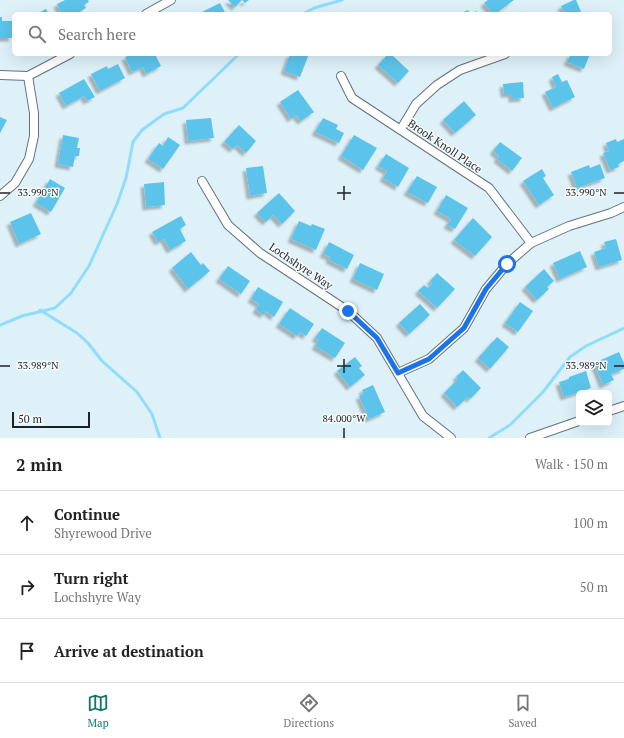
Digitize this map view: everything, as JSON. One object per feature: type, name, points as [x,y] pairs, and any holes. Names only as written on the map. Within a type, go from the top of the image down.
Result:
[{"type":"street","points":[[150,12],[171,0]]},
{"type":"street","points":[[0,75],[28,76],[66,56]]},
{"type":"street","points":[[401,129],[416,104],[436,85],[460,70],[499,56]]},
{"type":"street","points":[[0,196],[15,184],[29,159],[34,136],[34,113],[28,76]]},
{"type":"street","name":"Brook Knoll Place","points":[[341,76],[352,98],[489,188],[531,243]]},
{"type":"street","name":"Lochshyre Way","points":[[202,181],[228,224],[260,253],[348,311],[377,338],[423,416],[451,438]]},
{"type":"street","points":[[398,373],[429,359],[464,328],[486,289],[507,264],[531,243],[569,226],[611,213],[624,207]]},
{"type":"street","points":[[612,410],[624,406]]},
{"type":"street","points":[[530,438],[576,422]]},
{"type":"building","points":[[65,0],[88,0],[89,2],[84,5],[86,8],[79,12],[61,12],[57,4]]},
{"type":"building","points":[[228,0],[242,0],[235,7]]},
{"type":"building","points":[[242,0],[249,0],[245,3]]},
{"type":"building","points":[[488,0],[514,0],[498,12],[491,12],[484,3]]},
{"type":"building","points":[[576,0],[581,12],[564,12],[561,6]]},
{"type":"building","points":[[220,3],[225,12],[202,12]]},
{"type":"building","points":[[46,9],[48,12],[40,12]]},
{"type":"building","points":[[0,17],[2,17],[2,21],[12,21],[12,38],[0,38]]},
{"type":"building","points":[[156,56],[161,66],[146,74],[143,67],[132,72],[125,57]]},
{"type":"building","points":[[289,56],[308,56],[300,77],[284,71]]},
{"type":"building","points":[[386,56],[393,56],[409,71],[398,83],[378,65]]},
{"type":"building","points":[[570,56],[589,56],[584,69],[567,62]]},
{"type":"building","points":[[118,64],[125,78],[100,91],[91,74],[107,66],[108,69]]},
{"type":"building","points":[[558,74],[562,82],[567,80],[575,97],[553,108],[545,92],[556,87],[552,77]]},
{"type":"building","points":[[84,79],[95,97],[87,101],[84,96],[66,106],[59,93]]},
{"type":"building","points":[[523,82],[524,98],[512,99],[512,94],[504,94],[503,84]]},
{"type":"building","points":[[298,90],[314,112],[301,121],[296,115],[291,119],[280,102]]},
{"type":"building","points":[[464,101],[476,115],[455,133],[443,120]]},
{"type":"building","points":[[0,117],[7,120],[0,133]]},
{"type":"building","points":[[211,118],[214,138],[188,141],[186,120]]},
{"type":"building","points":[[323,118],[338,125],[336,129],[344,133],[339,143],[315,132]]},
{"type":"building","points":[[239,125],[256,141],[246,153],[237,145],[233,149],[224,142]]},
{"type":"building","points":[[63,135],[79,138],[77,148],[80,148],[79,156],[75,156],[73,167],[58,164]]},
{"type":"building","points":[[354,135],[377,148],[363,170],[341,156]]},
{"type":"building","points":[[168,137],[180,145],[163,169],[148,159],[159,143],[163,146]]},
{"type":"building","points":[[616,139],[617,142],[624,139],[624,161],[618,164],[619,167],[610,170],[603,153],[609,151],[606,143]]},
{"type":"building","points":[[500,142],[522,158],[512,171],[497,159],[499,156],[493,151]]},
{"type":"building","points":[[386,154],[409,168],[398,187],[383,178],[387,171],[378,166]]},
{"type":"building","points":[[600,164],[605,178],[577,188],[571,172],[589,165],[590,168]]},
{"type":"building","points":[[263,166],[267,193],[250,196],[246,168]]},
{"type":"building","points":[[542,169],[546,176],[543,178],[554,195],[539,205],[523,181]]},
{"type":"building","points":[[417,176],[437,187],[428,203],[407,192]]},
{"type":"building","points":[[50,179],[65,188],[51,212],[36,203]]},
{"type":"building","points":[[164,182],[165,205],[146,207],[144,184]]},
{"type":"building","points":[[279,193],[295,211],[282,224],[273,215],[266,222],[257,213]]},
{"type":"building","points":[[446,195],[468,208],[455,229],[447,225],[451,219],[437,211]]},
{"type":"building","points":[[31,213],[41,234],[19,244],[10,222]]},
{"type":"building","points":[[181,216],[186,225],[180,229],[186,241],[170,250],[164,239],[158,242],[152,232]]},
{"type":"building","points":[[473,218],[492,237],[475,256],[454,240]]},
{"type":"building","points":[[299,221],[311,226],[312,224],[325,229],[316,250],[291,239]]},
{"type":"building","points":[[616,239],[622,260],[599,267],[594,252],[606,248],[604,242]]},
{"type":"building","points":[[329,242],[354,255],[347,269],[329,260],[330,257],[323,254]]},
{"type":"building","points":[[580,251],[587,267],[560,279],[553,263]]},
{"type":"building","points":[[191,252],[201,265],[203,263],[210,271],[188,289],[172,268]]},
{"type":"building","points":[[360,263],[384,274],[377,290],[353,279]]},
{"type":"building","points":[[228,266],[250,281],[241,294],[219,279]]},
{"type":"building","points":[[544,269],[554,281],[547,287],[549,289],[537,300],[525,287]]},
{"type":"building","points":[[437,273],[455,289],[437,308],[418,291],[424,285],[428,288],[432,283],[430,281]]},
{"type":"building","points":[[258,287],[283,302],[274,317],[266,311],[264,315],[256,310],[259,304],[251,299]]},
{"type":"building","points":[[520,302],[533,311],[518,332],[505,323]]},
{"type":"building","points":[[420,304],[430,315],[409,334],[399,323]]},
{"type":"building","points":[[290,308],[314,324],[306,336],[300,332],[297,336],[279,324]]},
{"type":"building","points":[[322,328],[345,343],[335,358],[315,346],[319,340],[315,338]]},
{"type":"building","points":[[497,337],[509,347],[490,369],[478,358]]},
{"type":"building","points":[[619,352],[624,363],[624,369],[611,374],[614,380],[603,385],[594,363]]},
{"type":"building","points":[[355,357],[362,366],[359,368],[365,375],[350,387],[337,371]]},
{"type":"building","points":[[463,370],[481,388],[470,399],[468,397],[457,407],[444,393],[458,379],[456,377]]},
{"type":"building","points":[[586,371],[591,388],[576,390],[576,393],[564,397],[559,382],[569,379],[569,377]]},
{"type":"building","points":[[373,385],[385,412],[369,419],[359,396],[364,394],[362,390]]},
{"type":"waterway","points":[[307,12],[314,8],[342,0]]},
{"type":"waterway","points":[[0,325],[22,316],[55,308],[71,293],[89,266],[117,204],[126,178],[133,142],[142,130],[164,114],[183,108],[237,56]]},
{"type":"waterway","points":[[40,310],[77,333],[88,343],[102,361],[137,392],[152,414],[160,438]]},
{"type":"waterway","points":[[489,438],[510,425],[543,392],[570,357],[586,346],[624,328]]},
{"type":"route","points":[[348,311],[377,338],[398,373],[429,359],[464,328],[486,289],[507,264]]}]
